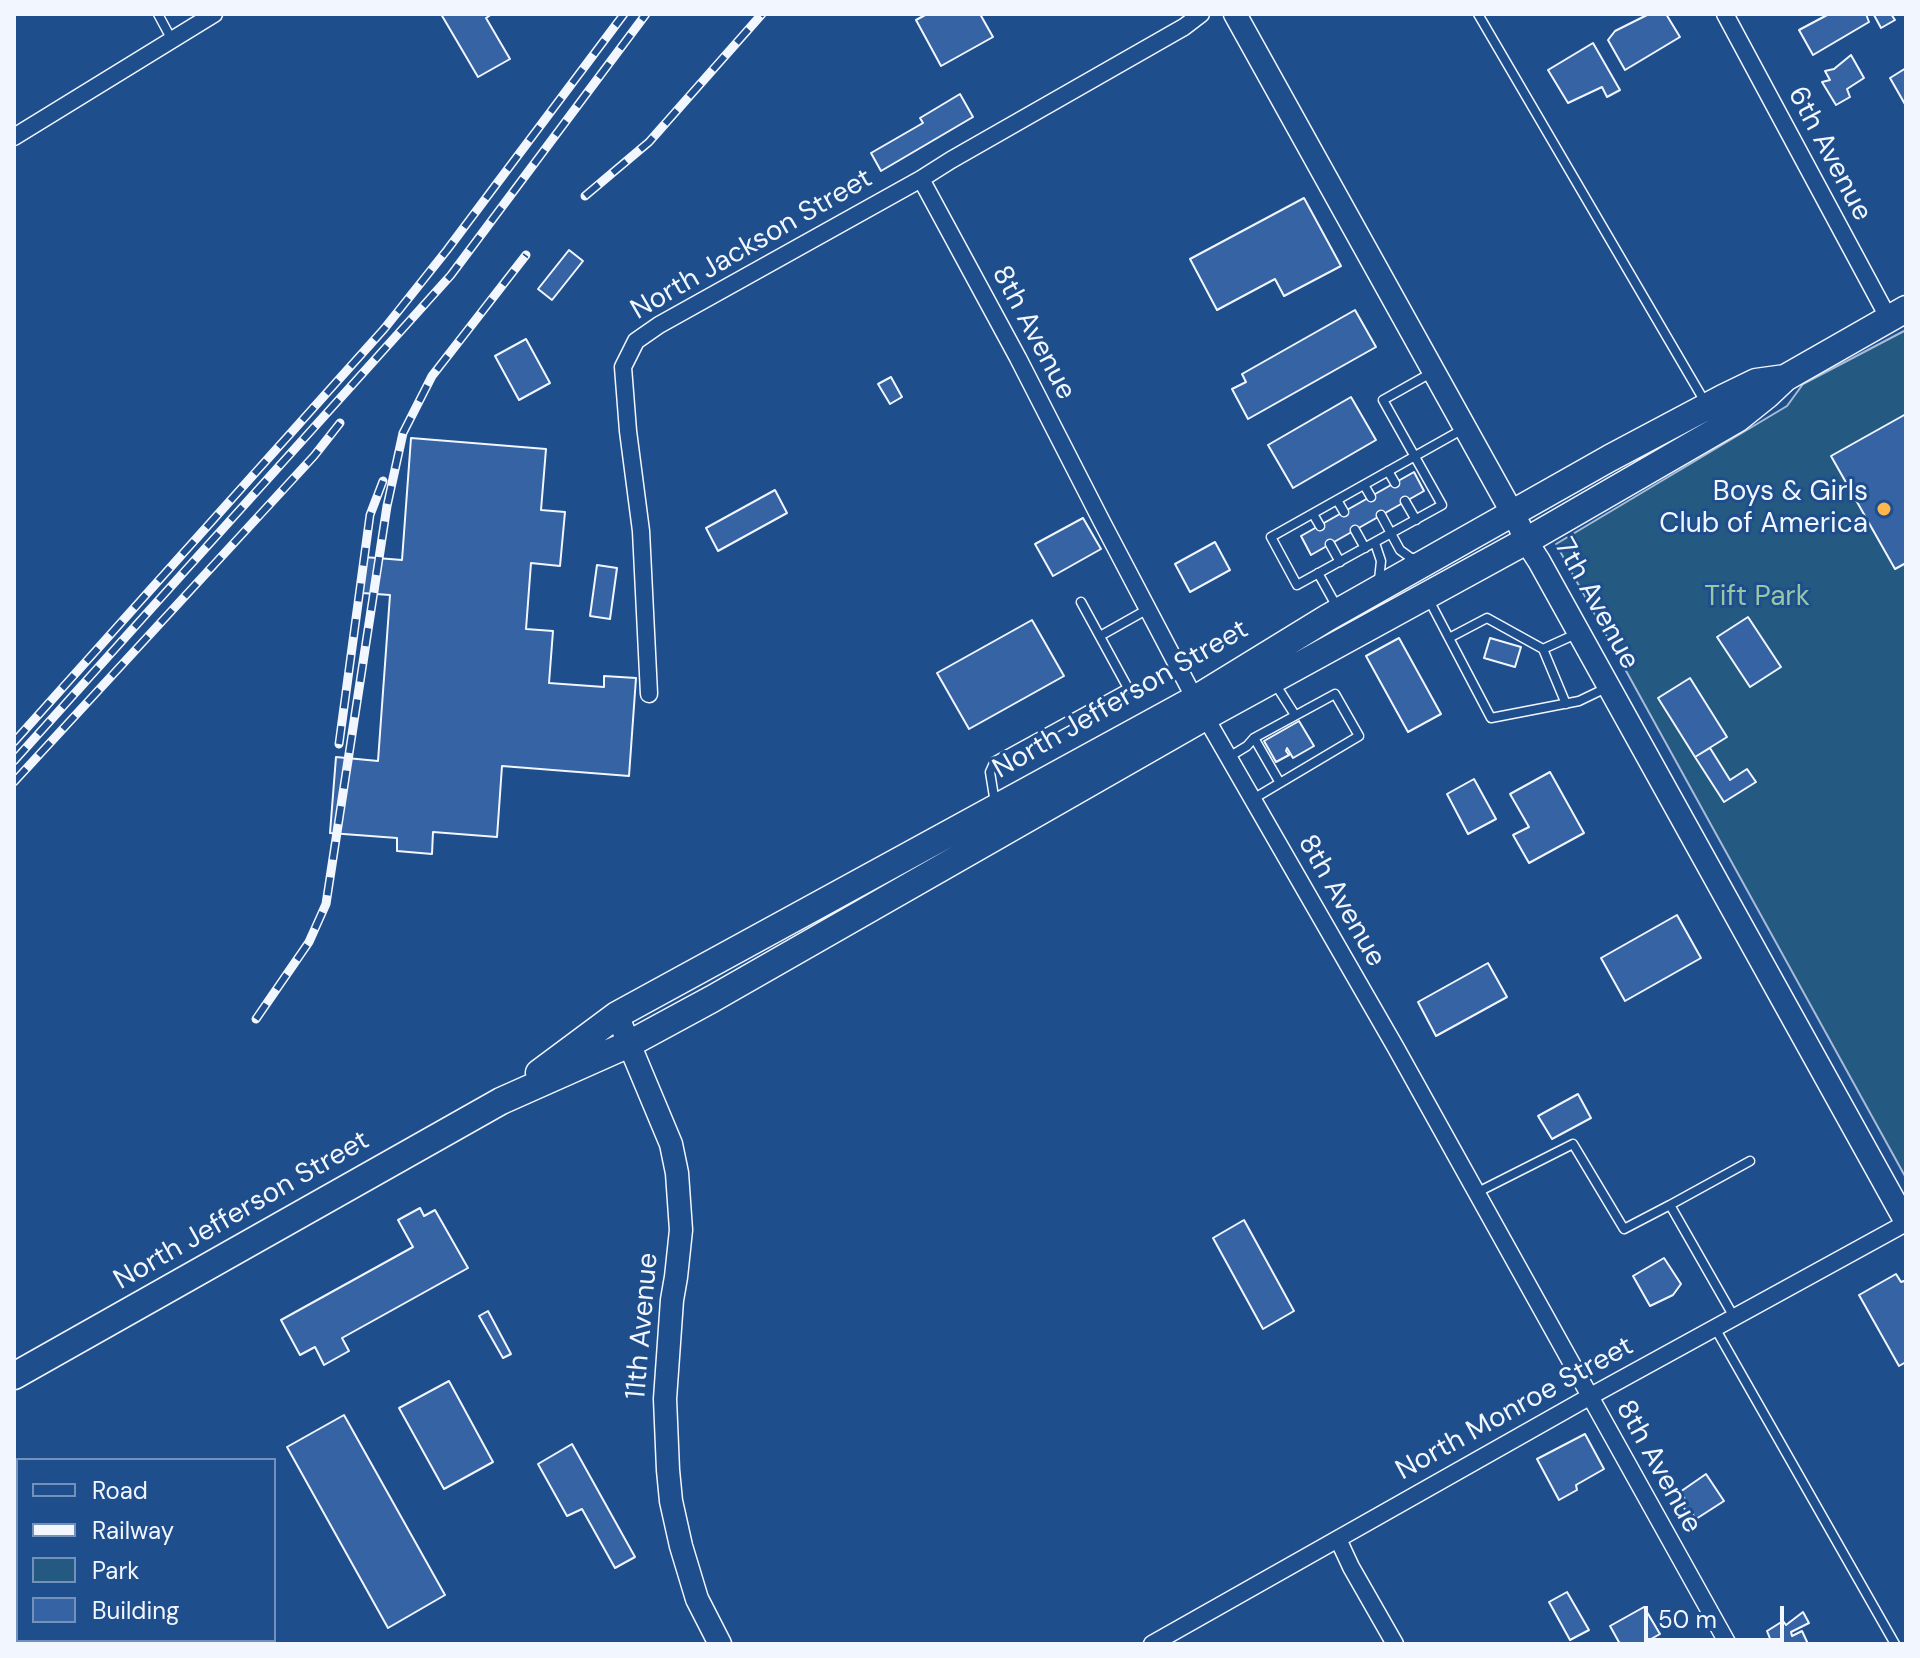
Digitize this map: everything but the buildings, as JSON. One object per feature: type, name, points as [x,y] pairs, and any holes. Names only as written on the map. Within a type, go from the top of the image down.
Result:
[{"type":"main road","name":"North Jefferson Street","points":[[501,1101],[617,1015],[996,808],[1200,708],[1273,680],[1526,541],[1737,419],[1785,378],[1897,314]]},
{"type":"main road","name":"North Jefferson Street","points":[[14,1376],[501,1101],[629,1044],[712,999],[1200,708],[1339,611],[1610,458],[1756,382],[1785,378]]},
{"type":"street","points":[[14,137],[214,14]]},
{"type":"street","name":"North Jackson Street","points":[[649,694],[641,531],[623,367],[636,341],[659,325],[1184,27],[1201,14]]},
{"type":"street","name":"7th Avenue","points":[[1235,14],[1906,1222]]},
{"type":"street","name":"6th Avenue","points":[[1725,14],[1897,314]]},
{"type":"street","name":"8th Avenue","points":[[921,179],[1200,708],[1396,1048],[1728,1644]]},
{"type":"street","name":"11th Avenue","points":[[617,1015],[671,1144],[679,1186],[681,1230],[665,1399],[670,1485],[681,1546],[697,1599],[720,1644]]},
{"type":"street","name":"North Monroe Street","points":[[1152,1644],[1906,1222]]},
{"type":"street","points":[[1338,1539],[1395,1644]]},
{"type":"lane","points":[[158,14],[172,40]]},
{"type":"lane","points":[[1478,14],[1708,406]]},
{"type":"lane","points":[[1434,371],[1383,400],[1415,456],[1442,505],[1297,585],[1271,537],[1313,514],[1388,471],[1415,456],[1465,428]]},
{"type":"lane","points":[[1388,471],[1395,483]]},
{"type":"lane","points":[[1364,485],[1371,497]]},
{"type":"lane","points":[[1337,500],[1344,512]]},
{"type":"lane","points":[[1405,501],[1416,520]]},
{"type":"lane","points":[[1313,514],[1320,526]]},
{"type":"lane","points":[[1381,515],[1400,550],[1411,558],[1433,558]]},
{"type":"lane","points":[[1355,530],[1365,548]]},
{"type":"lane","points":[[1371,593],[1380,578],[1381,561],[1375,543]]},
{"type":"lane","points":[[1330,544],[1340,562]]},
{"type":"lane","points":[[1318,573],[1339,611]]},
{"type":"lane","points":[[1426,596],[1491,718],[1579,701],[1608,687]]},
{"type":"lane","points":[[996,808],[990,772],[995,761],[1128,688],[1081,602]]},
{"type":"lane","points":[[1100,636],[1148,609]]},
{"type":"lane","points":[[1449,638],[1487,618],[1543,649],[1566,704]]},
{"type":"lane","points":[[1543,649],[1579,633]]},
{"type":"lane","points":[[1273,680],[1295,715]]},
{"type":"lane","points":[[1229,757],[1254,738],[1335,694],[1359,736],[1252,799]]},
{"type":"lane","points":[[1254,738],[1280,783]]},
{"type":"lane","points":[[1476,1193],[1573,1144],[1624,1229],[1750,1161]]},
{"type":"lane","points":[[1670,1205],[1734,1318]]},
{"type":"lane","points":[[1715,1328],[1895,1644]]},
{"type":"green space","name":"Tift Park","points":[[1906,330],[1906,1178],[1556,544],[1787,406],[1803,384]]},
{"type":"railway","points":[[14,742],[384,329],[624,14]]},
{"type":"railway","points":[[14,761],[451,275],[646,14]]},
{"type":"railway","points":[[585,196],[649,142],[762,14]]},
{"type":"railway","points":[[256,1019],[309,942],[326,904],[387,506],[403,433],[432,376],[526,255]]},
{"type":"railway","points":[[14,782],[314,456],[340,423]]},
{"type":"railway","points":[[339,744],[370,515],[383,481]]},
{"type":"place","name":"Boys & Girls Club of America","points":[[1884,509]]}]
